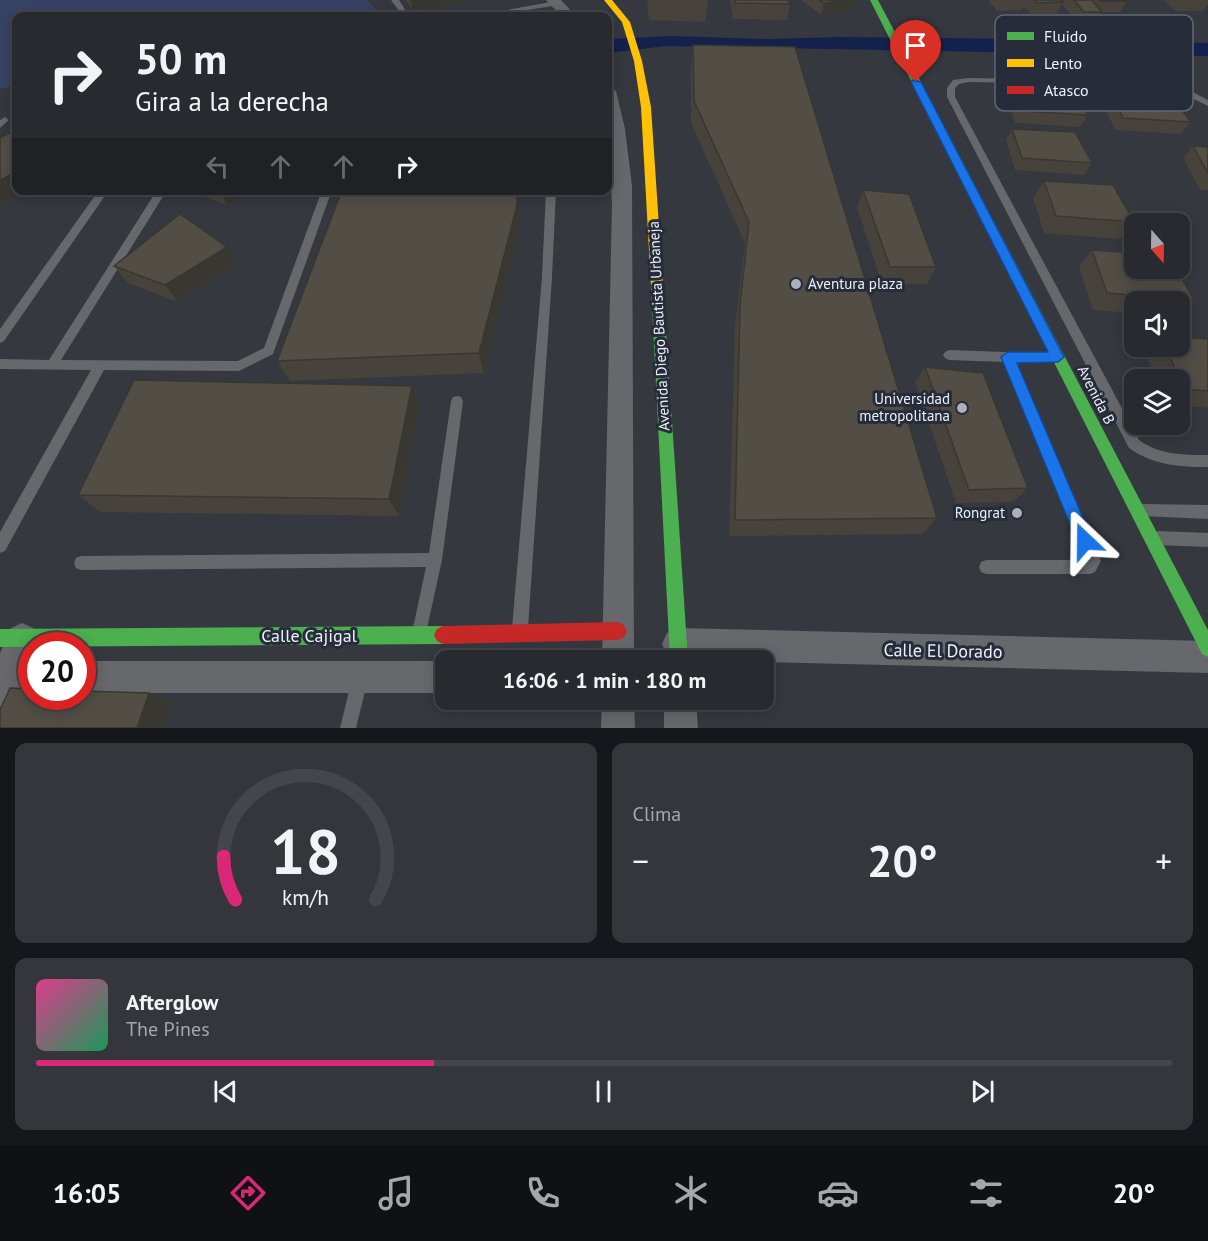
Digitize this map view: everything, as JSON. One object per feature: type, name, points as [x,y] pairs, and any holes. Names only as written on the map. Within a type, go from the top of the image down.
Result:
[{"type":"street","name":"Avenida Diego Bautista Urbaneja","points":[[608,0],[626,22],[638,61],[646,107],[678,650]]},
{"type":"street","name":"Avenida B","points":[[874,0],[1208,648]]},
{"type":"street","points":[[555,1],[565,12]]},
{"type":"street","name":"Avenida Diego Bautista Urbaneja","points":[[612,125],[623,198],[618,650]]},
{"type":"street","name":"Calle Cajigal","points":[[11,638],[519,635],[618,631]]},
{"type":"street","points":[[10,681],[11,638]]},
{"type":"street","name":"Calle El Dorado","points":[[774,653],[1208,657]]},
{"type":"street","points":[[96,677],[435,677]]},
{"type":"street","points":[[618,710],[618,728]]},
{"type":"street","points":[[680,710],[681,728]]},
{"type":"lane","points":[[394,0],[402,12]]},
{"type":"lane","points":[[499,12],[555,1]]},
{"type":"lane","points":[[995,80],[956,82],[951,88],[951,97],[1134,444],[1146,454],[1170,461],[1208,462]]},
{"type":"lane","points":[[1193,96],[1208,103]]},
{"type":"lane","points":[[0,338],[100,195]]},
{"type":"lane","points":[[53,363],[159,195]]},
{"type":"lane","points":[[0,364],[239,366],[269,351],[325,195]]},
{"type":"lane","points":[[519,635],[547,277],[551,195]]},
{"type":"lane","points":[[949,355],[1058,357]]},
{"type":"lane","points":[[986,567],[1090,567],[1094,561],[1008,357]]},
{"type":"lane","points":[[0,546],[100,365]]},
{"type":"lane","points":[[419,635],[435,560],[457,401]]},
{"type":"lane","points":[[1137,509],[1208,512]]},
{"type":"lane","points":[[1151,537],[1208,540]]},
{"type":"lane","points":[[81,563],[435,560]]},
{"type":"lane","points":[[348,728],[360,678]]},
{"type":"shaded area","points":[[0,0],[367,0],[378,12],[12,12],[12,86],[0,89]]},
{"type":"shaded area","points":[[671,36],[767,39],[840,37],[995,38],[995,52],[666,46],[612,53],[612,39]]},
{"type":"shaded area","points":[[1193,43],[1208,43],[1208,56],[1193,56]]},
{"type":"building","points":[[735,0],[788,0],[790,4],[735,3]]},
{"type":"building","points":[[819,0],[845,0],[824,3]]},
{"type":"building","points":[[1034,0],[1061,0],[1063,2],[1037,3]]},
{"type":"building","points":[[1074,0],[1092,0],[1102,12],[1084,12]]},
{"type":"building","points":[[1099,0],[1126,0],[1127,1],[1101,1]]},
{"type":"building","name":"Aventura plaza","points":[[693,45],[795,47],[937,518],[735,520],[740,305],[749,222],[694,101]]},
{"type":"building","points":[[1022,111],[1086,111],[1088,115]]},
{"type":"building","points":[[1120,111],[1182,111],[1191,122],[1123,118]]},
{"type":"building","points":[[1012,129],[1075,132],[1092,163],[1022,158]]},
{"type":"building","points":[[9,133],[12,136],[12,174],[0,180],[0,138]]},
{"type":"building","points":[[1193,146],[1208,147],[1208,173]]},
{"type":"building","points":[[1044,181],[1113,185],[1129,213],[1124,213],[1124,221],[1056,216]]},
{"type":"building","points":[[863,190],[909,194],[936,267],[890,267]]},
{"type":"building","points":[[340,195],[517,195],[517,205],[479,353],[277,361]]},
{"type":"building","points":[[180,214],[227,247],[165,285],[114,266]]},
{"type":"building","points":[[1092,250],[1124,252],[1124,279],[1182,279],[1189,291],[1124,291],[1124,294],[1107,293]]},
{"type":"building","points":[[1190,338],[1208,339],[1208,391],[1190,390],[1190,369],[1175,369],[1170,357],[1190,357]]},
{"type":"building","points":[[925,367],[983,373],[1028,488],[969,490]]},
{"type":"building","points":[[134,380],[412,386],[389,499],[78,495]]},
{"type":"building","points":[[10,688],[18,688],[18,710],[96,710],[96,691],[149,693],[137,728],[0,728],[0,710]]},
{"type":"traffic: fast","points":[[874,0],[1208,648]]},
{"type":"traffic: fast","points":[[657,286],[678,650]]},
{"type":"traffic: fast","points":[[0,638],[443,635]]},
{"type":"traffic: slow","points":[[608,0],[626,22],[638,61],[646,107],[657,286]]},
{"type":"traffic: jam","points":[[443,635],[618,631]]},
{"type":"place","name":"Aventura plaza","points":[[796,284]]},
{"type":"place","name":"Universidad metropolitana","points":[[962,408]]},
{"type":"place","name":"Rongrat","points":[[1017,513]]},
{"type":"route","points":[[916,82],[1058,357],[1008,357],[1085,541]]}]
